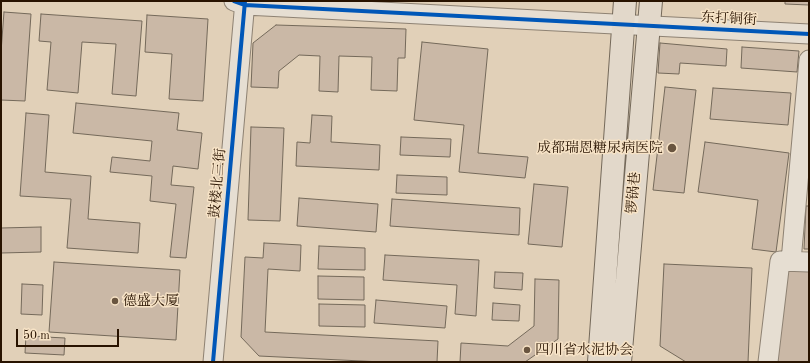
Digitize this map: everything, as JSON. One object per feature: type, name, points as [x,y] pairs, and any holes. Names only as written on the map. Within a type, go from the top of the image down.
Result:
[{"type":"main road","name":"锣锅巷","points":[[599,362],[625,1]]},
{"type":"main road","name":"锣锅巷","points":[[620,362],[651,1]]},
{"type":"street","name":"东打铜街","points":[[241,2],[809,34]]},
{"type":"street","name":"鼓楼北三街","points":[[213,362],[241,2]]},
{"type":"street","points":[[768,362],[780,261],[800,262],[809,60]]},
{"type":"building","points":[[785,1],[809,1],[809,5],[785,4]]},
{"type":"building","points":[[4,12],[31,14],[25,101],[1,100],[1,52]]},
{"type":"building","points":[[41,14],[142,21],[136,96],[112,94],[116,44],[82,42],[78,93],[47,90],[51,42],[39,41]]},
{"type":"building","points":[[147,15],[208,19],[203,101],[169,99],[172,54],[145,52]]},
{"type":"building","points":[[276,25],[406,29],[405,58],[398,58],[397,91],[371,90],[372,57],[339,56],[338,92],[319,91],[320,56],[299,55],[279,71],[278,88],[251,87],[253,43]]},
{"type":"building","points":[[422,42],[488,49],[478,153],[528,157],[525,178],[459,172],[464,125],[414,120]]},
{"type":"building","points":[[660,43],[727,49],[726,66],[680,63],[679,74],[658,73]]},
{"type":"building","points":[[742,47],[799,51],[797,72],[741,68]]},
{"type":"building","points":[[665,87],[696,90],[684,193],[653,190]]},
{"type":"building","points":[[713,88],[791,93],[788,125],[710,119]]},
{"type":"building","points":[[76,103],[179,113],[177,130],[202,133],[198,169],[173,166],[171,185],[194,187],[186,258],[170,257],[176,204],[150,201],[152,176],[110,172],[112,157],[150,161],[152,141],[73,133]]},
{"type":"building","points":[[26,113],[49,115],[45,172],[91,176],[88,219],[140,223],[138,253],[67,248],[71,199],[20,196]]},
{"type":"building","points":[[312,115],[332,116],[331,142],[380,145],[379,170],[296,166],[297,142],[310,143]]},
{"type":"building","points":[[251,127],[284,128],[280,221],[248,220]]},
{"type":"building","points":[[401,137],[451,139],[450,157],[400,155]]},
{"type":"building","points":[[705,142],[789,153],[776,252],[752,249],[758,200],[698,192]]},
{"type":"building","points":[[397,175],[447,177],[447,195],[396,193]]},
{"type":"building","points":[[534,184],[568,187],[562,247],[528,244]]},
{"type":"building","points":[[299,198],[378,204],[376,232],[297,226]]},
{"type":"building","points":[[392,199],[520,208],[519,235],[390,226]]},
{"type":"building","points":[[806,206],[809,206],[809,249],[804,249]]},
{"type":"building","points":[[41,227],[41,252],[1,253],[1,228]]},
{"type":"building","points":[[264,243],[301,245],[300,271],[268,269],[265,332],[438,341],[437,362],[382,362],[259,356],[241,337],[245,257],[263,258]]},
{"type":"building","points":[[319,246],[365,248],[365,270],[318,269]]},
{"type":"building","points":[[385,255],[479,260],[476,316],[455,314],[457,285],[383,280]]},
{"type":"building","name":"德盛大厦","points":[[54,262],[180,270],[176,340],[49,332]]},
{"type":"building","points":[[664,264],[752,268],[748,362],[686,362],[660,346]]},
{"type":"building","points":[[781,266],[809,268],[809,362],[774,362]]},
{"type":"building","points":[[495,272],[523,273],[522,290],[494,288]]},
{"type":"building","points":[[318,276],[364,277],[364,300],[318,299]]},
{"type":"building","points":[[535,279],[559,280],[558,339],[525,362],[460,362],[461,343],[508,346],[534,326]]},
{"type":"building","points":[[22,284],[43,285],[42,315],[21,314]]},
{"type":"building","points":[[376,300],[447,306],[445,328],[374,323]]},
{"type":"building","points":[[493,303],[520,305],[519,321],[492,320]]},
{"type":"building","points":[[319,304],[365,305],[365,327],[319,326]]},
{"type":"building","points":[[26,336],[65,338],[64,355],[25,353]]},
{"type":"cycle path","points":[[234,1],[245,5],[809,34]]},
{"type":"cycle path","points":[[213,362],[245,1]]},
{"type":"place","name":"成都瑞恩糖尿病医院","points":[[672,148]]},
{"type":"place","name":"德盛大厦","points":[[115,301]]},
{"type":"place","name":"四川省水泥协会","points":[[527,350]]}]
